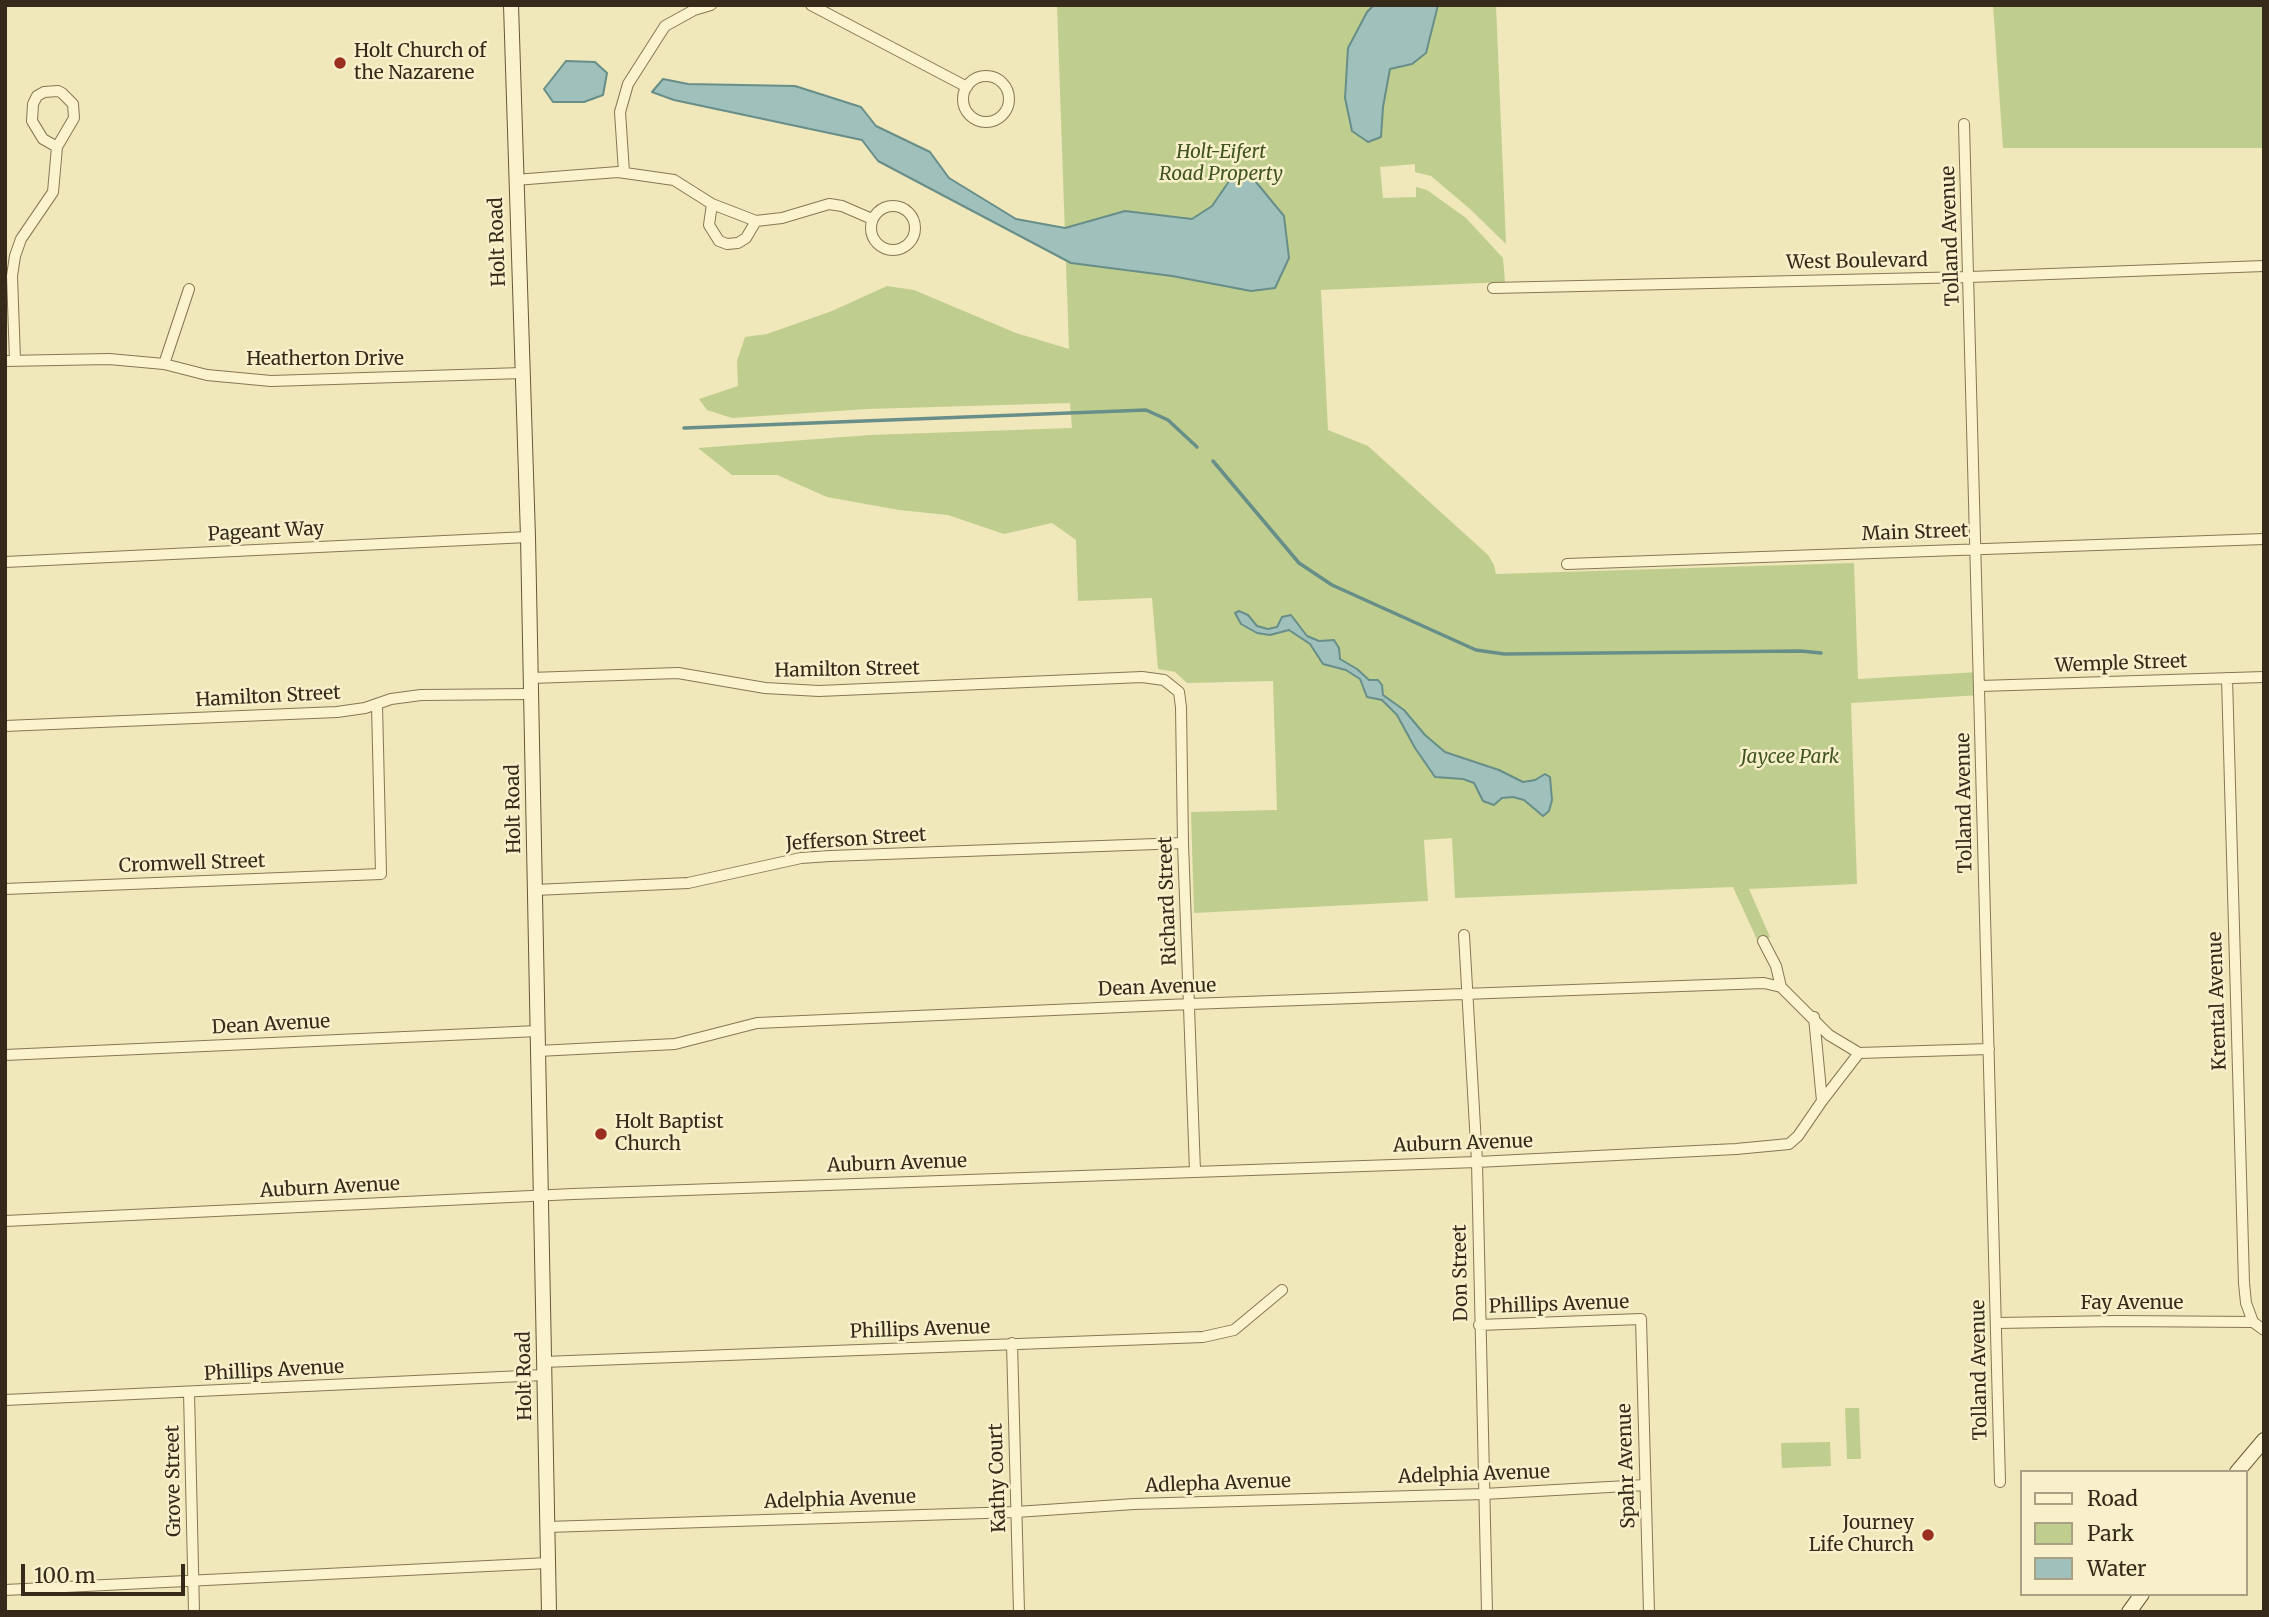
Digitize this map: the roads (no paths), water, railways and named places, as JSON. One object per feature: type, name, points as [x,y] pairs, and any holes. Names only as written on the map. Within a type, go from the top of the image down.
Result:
[{"type":"main road","name":"Holt Road","points":[[511,5],[528,537],[549,1612]]},
{"type":"main road","points":[[2240,1470],[2264,1440]]},
{"type":"main road","points":[[2129,1612],[2141,1596]]},
{"type":"street","points":[[624,172],[620,112],[628,84],[665,26],[694,10],[711,5]]},
{"type":"street","points":[[811,5],[967,87]]},
{"type":"street","points":[[977,77],[997,78],[1009,93],[1007,110],[993,121],[980,121],[971,117],[963,103],[967,87],[977,77]]},
{"type":"street","points":[[10,361],[15,256],[20,239],[53,192],[57,147],[74,118],[73,104],[58,91],[44,92],[37,96],[33,104],[32,121],[43,139],[57,147]]},
{"type":"street","name":"Tolland Avenue","points":[[1965,124],[2000,1482]]},
{"type":"street","points":[[515,180],[624,172],[674,180],[712,204],[756,221],[782,218],[829,204],[842,206],[872,219]]},
{"type":"street","points":[[712,204],[709,225],[719,241],[727,244],[738,243],[746,238],[756,221]]},
{"type":"street","points":[[882,208],[903,208],[913,218],[915,225],[912,239],[901,249],[886,249],[874,240],[870,226],[872,219],[882,208]]},
{"type":"street","name":"West Boulevard","points":[[1493,288],[1970,277],[2264,266]]},
{"type":"street","points":[[164,364],[189,289]]},
{"type":"street","name":"Heatherton Drive","points":[[10,361],[109,359],[164,364],[207,375],[271,381],[522,373]]},
{"type":"street","name":"Pageant Way","points":[[5,562],[528,537]]},
{"type":"street","name":"Main Street","points":[[1567,564],[2264,539]]},
{"type":"street","name":"Hamilton Street","points":[[530,678],[678,673],[765,688],[819,691],[1142,677],[1164,680]]},
{"type":"street","name":"Wemple Street","points":[[1980,686],[2264,677]]},
{"type":"street","name":"Krental Avenue","points":[[2227,678],[2244,1283],[2246,1303],[2253,1322]]},
{"type":"street","name":"Richard Street","points":[[1164,680],[1179,692],[1181,707],[1183,843],[1195,1171]]},
{"type":"street","name":"Hamilton Street","points":[[5,726],[337,712],[421,695],[531,694]]},
{"type":"street","name":"Cromwell Street","points":[[5,889],[381,874],[377,705]]},
{"type":"street","name":"Jefferson Street","points":[[535,890],[688,883],[820,856],[1183,843]]},
{"type":"street","name":"Don Street","points":[[1464,935],[1477,1161],[1487,1612]]},
{"type":"street","points":[[1763,941],[1776,966],[1781,987],[1814,1017],[1829,1035],[1859,1053],[1989,1049]]},
{"type":"street","name":"Dean Avenue","points":[[538,1051],[675,1044],[757,1023],[1764,983],[1781,987]]},
{"type":"street","points":[[1814,1017],[1822,1101]]},
{"type":"street","name":"Dean Avenue","points":[[5,1055],[538,1031]]},
{"type":"street","points":[[1822,1101],[1859,1053]]},
{"type":"street","name":"Auburn Avenue","points":[[5,1221],[541,1196],[1736,1149],[1789,1144],[1798,1136],[1822,1101]]},
{"type":"street","name":"Phillips Avenue","points":[[5,1400],[189,1392],[1012,1343],[1203,1337],[1234,1330],[1282,1290]]},
{"type":"street","name":"Phillips Avenue","points":[[1479,1325],[1640,1320]]},
{"type":"street","name":"Spahr Avenue","points":[[1640,1320],[1649,1612]]},
{"type":"street","points":[[2253,1322],[2264,1330]]},
{"type":"street","name":"Fay Avenue","points":[[1997,1323],[2253,1322]]},
{"type":"street","name":"Kathy Court","points":[[1012,1343],[1019,1612]]},
{"type":"street","name":"Grove Street","points":[[189,1392],[194,1612]]},
{"type":"street","name":"Adelphia Avenue","points":[[1303,1499],[1645,1485]]},
{"type":"street","name":"Adlepha Avenue","points":[[1134,1504],[1303,1499]]},
{"type":"street","name":"Adelphia Avenue","points":[[547,1527],[1016,1512],[1134,1504]]},
{"type":"street","points":[[5,1590],[548,1563]]},
{"type":"water","points":[[1374,5],[1438,5],[1426,53],[1412,64],[1390,69],[1381,137],[1368,142],[1352,131],[1345,98],[1348,48],[1367,12]]},
{"type":"water","points":[[566,61],[595,62],[607,73],[603,95],[584,102],[553,102],[544,89]]},
{"type":"water","points":[[663,79],[688,84],[795,86],[861,107],[876,126],[930,152],[949,178],[1016,219],[1065,228],[1125,211],[1192,219],[1212,206],[1232,177],[1251,176],[1284,216],[1289,258],[1275,288],[1251,291],[1172,276],[1071,263],[878,161],[862,140],[674,100],[652,92]]},
{"type":"water","points":[[1239,611],[1248,615],[1257,626],[1268,629],[1277,627],[1282,617],[1291,615],[1307,636],[1319,641],[1334,640],[1339,648],[1340,659],[1369,680],[1378,680],[1382,685],[1383,695],[1404,710],[1425,735],[1445,752],[1499,770],[1523,782],[1535,780],[1545,774],[1550,777],[1552,800],[1549,811],[1543,816],[1524,800],[1513,797],[1502,798],[1494,805],[1483,801],[1474,783],[1463,779],[1435,777],[1397,715],[1382,700],[1367,697],[1360,679],[1346,670],[1323,664],[1310,644],[1289,630],[1270,635],[1257,633],[1241,624],[1235,613]]},
{"type":"waterway","points":[[684,428],[1146,410],[1168,420],[1197,447]]},
{"type":"waterway","points":[[1213,461],[1299,563],[1332,585],[1476,650],[1504,654],[1821,653]]},
{"type":"place","name":"Holt Church of the Nazarene","points":[[340,63]]},
{"type":"place","name":"Holt Baptist Church","points":[[601,1134]]},
{"type":"place","name":"Journey Life Church","points":[[1928,1535]]},
{"type":"park label","name":"Holt-Eifert Road Property","points":[[1221,164]]},
{"type":"park label","name":"Jaycee Park","points":[[1790,758]]}]
